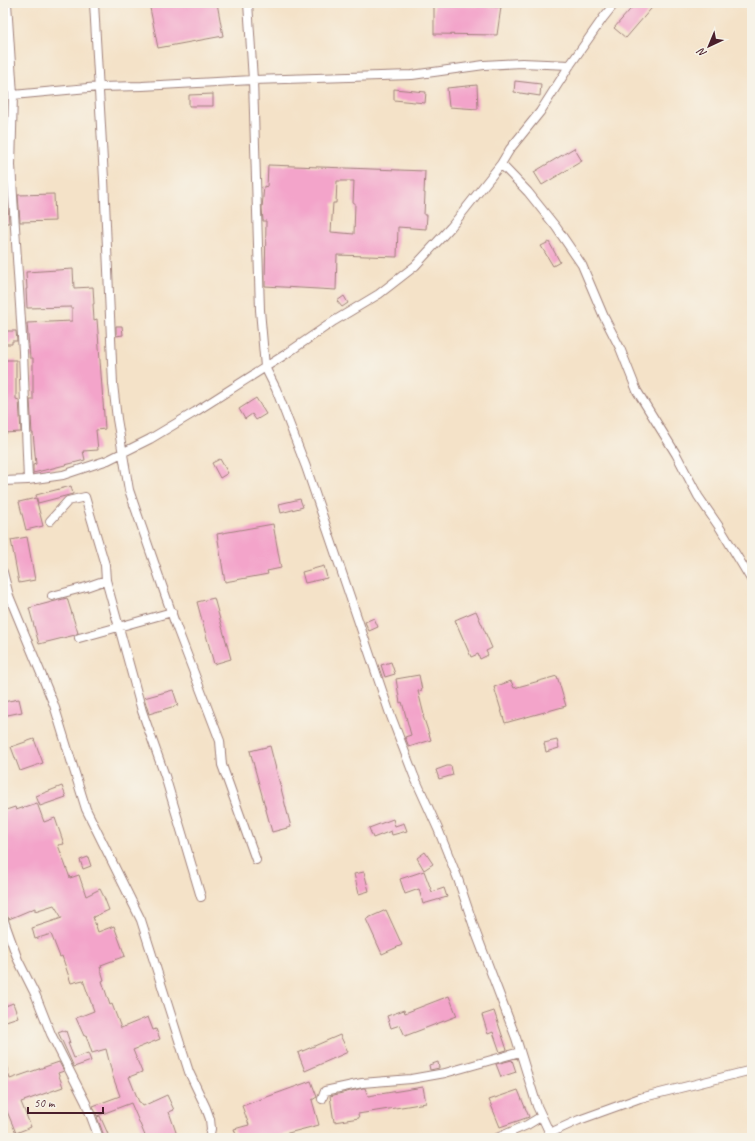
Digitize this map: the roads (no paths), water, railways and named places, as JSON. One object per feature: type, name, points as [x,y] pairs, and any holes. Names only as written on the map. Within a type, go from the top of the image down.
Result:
[{"type":"street","points":[[7,3],[12,96],[11,165],[23,352],[28,480]]},
{"type":"street","points":[[94,3],[113,384],[117,419],[129,490],[220,741],[222,764],[256,860]]},
{"type":"street","points":[[248,3],[253,80],[260,310],[265,367],[276,389],[306,467],[389,711],[414,776],[438,829],[458,879],[476,933],[520,1052],[535,1099],[551,1136],[580,1120],[640,1098],[752,1070]]},
{"type":"street","points":[[3,482],[63,475],[108,460],[123,453],[195,412],[334,321],[380,294],[415,266],[451,227],[540,112],[570,65],[615,3]]},
{"type":"street","points":[[12,96],[99,87],[412,75],[484,65],[522,63],[570,65]]},
{"type":"street","points":[[501,164],[528,192],[556,227],[582,265],[604,317],[620,348],[637,391],[676,454],[698,496],[720,528],[752,582]]},
{"type":"street","points":[[50,521],[68,501],[85,497],[105,565],[106,580],[142,711],[165,776],[201,897]]},
{"type":"street","points":[[3,572],[6,596],[54,705],[86,809],[141,920],[189,1072],[206,1108],[210,1119],[211,1129],[216,1138]]},
{"type":"street","points":[[52,596],[86,588],[106,580]]},
{"type":"street","points":[[79,638],[172,612]]},
{"type":"street","points":[[3,918],[18,960],[36,996],[51,1034],[86,1103],[99,1138]]},
{"type":"street","points":[[322,1099],[325,1091],[362,1084],[411,1079],[445,1073],[520,1052]]},
{"type":"street","points":[[497,1138],[542,1116]]},
{"type":"street","points":[[208,1138],[211,1129]]}]
